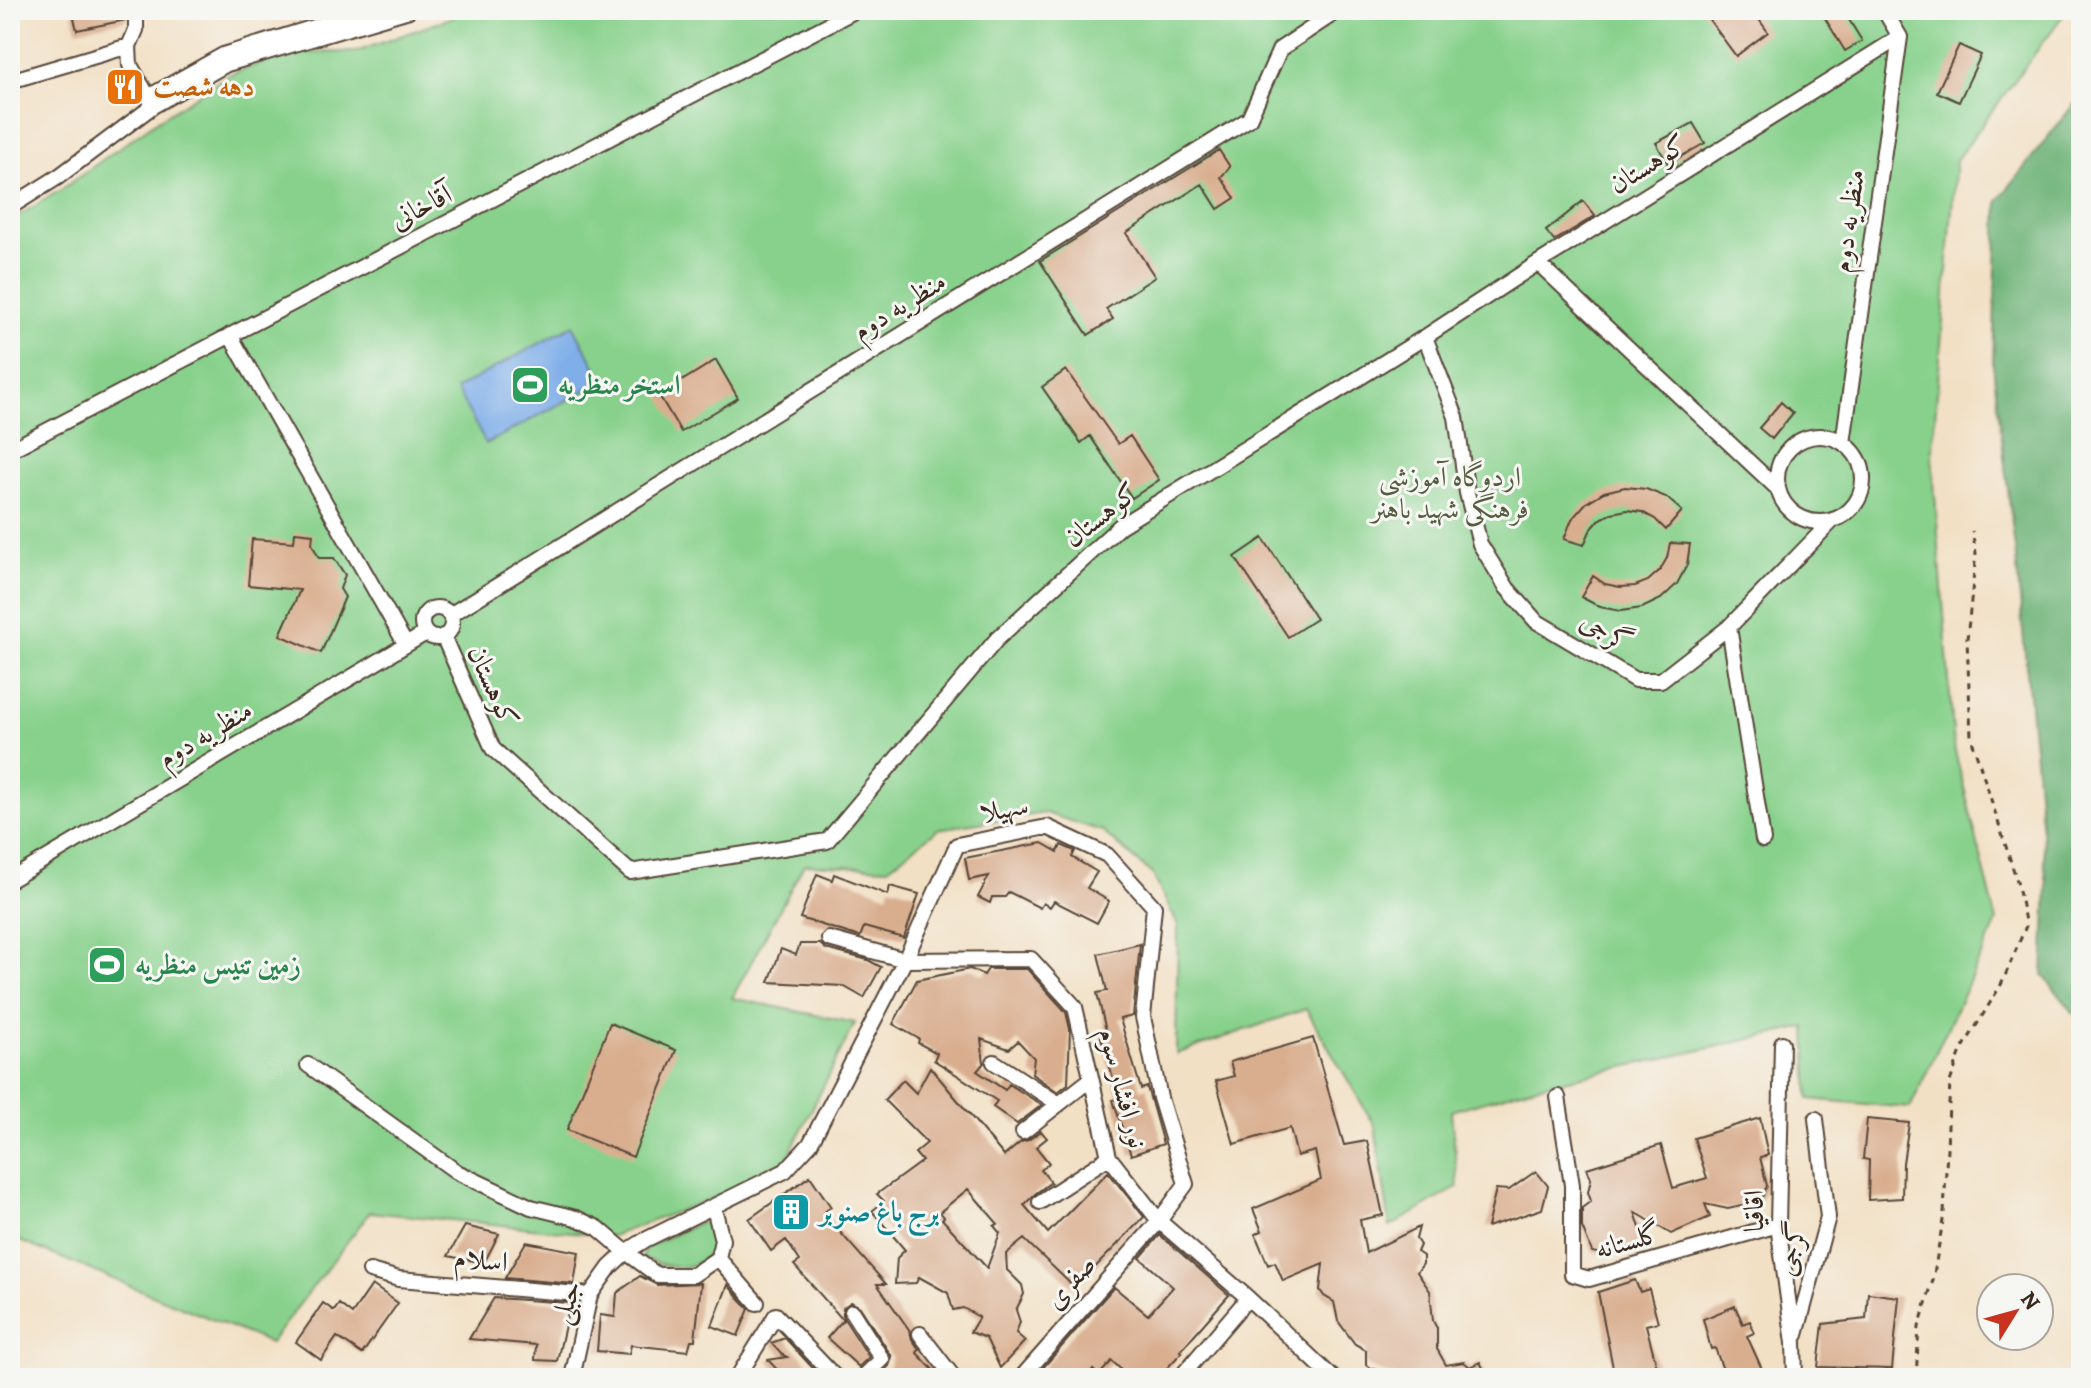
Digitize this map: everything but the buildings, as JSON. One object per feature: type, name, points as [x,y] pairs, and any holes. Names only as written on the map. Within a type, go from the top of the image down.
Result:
[{"type":"street","points":[[136,10],[136,30],[129,46],[130,65],[150,102]]},
{"type":"street","points":[[10,207],[58,177],[150,102],[225,60],[370,10]]},
{"type":"street","points":[[225,60],[409,10]]},
{"type":"street","name":"آقاخانی","points":[[10,450],[856,10]]},
{"type":"street","name":"منظریه دوم","points":[[450,615],[1249,119],[1280,49],[1339,10]]},
{"type":"street","points":[[1884,10],[1900,37]]},
{"type":"street","name":"منظریه دوم","points":[[1843,443],[1900,37]]},
{"type":"street","name":"کوهستان","points":[[443,636],[493,749],[630,872],[827,841],[997,639],[1120,526],[1900,37]]},
{"type":"street","points":[[10,81],[129,46]]},
{"type":"street","points":[[1538,263],[1778,489]]},
{"type":"street","points":[[230,335],[406,645]]},
{"type":"street","name":"گرجی","points":[[1425,337],[1456,417],[1467,493],[1480,544],[1507,588],[1536,621],[1635,680],[1661,680],[1729,627],[1832,521]]},
{"type":"street","points":[[1815,436],[1829,437],[1843,443],[1860,464],[1863,478],[1855,505],[1832,521],[1804,519],[1792,512],[1783,502],[1777,474],[1789,448],[1815,436]]},
{"type":"street","points":[[436,608],[450,615],[449,632],[437,638],[426,633],[422,621],[427,611],[436,608]]},
{"type":"street","points":[[1729,627],[1763,840]]},
{"type":"street","name":"منظریه دوم","points":[[10,880],[426,633]]},
{"type":"street","name":"سهیلا","points":[[714,1208],[785,1171],[810,1144],[905,960],[957,845],[1047,827],[1107,855],[1154,907],[1143,1017],[1160,1098],[1186,1184],[1159,1221]]},
{"type":"street","name":"نور افشار سوم","points":[[829,939],[905,960],[1031,959],[1075,1007],[1109,1157],[1159,1221],[1248,1298],[1333,1378]]},
{"type":"street","name":"اقاقیا","points":[[1782,1043],[1778,1225],[1794,1343],[1795,1378]]},
{"type":"street","points":[[994,1062],[1059,1104]]},
{"type":"street","points":[[308,1065],[457,1172],[531,1207],[576,1218],[598,1228],[657,1275],[693,1275],[718,1258],[722,1240],[714,1208]]},
{"type":"street","points":[[1023,1132],[1091,1079]]},
{"type":"street","name":"گلستانه","points":[[1558,1097],[1572,1185],[1572,1274],[1589,1279],[1778,1225]]},
{"type":"street","name":"گرجی","points":[[1794,1343],[1828,1217],[1816,1119]]},
{"type":"street","points":[[1040,1202],[1109,1157]]},
{"type":"street","name":"جبلی","points":[[572,1378],[590,1295],[610,1267],[626,1252],[714,1208]]},
{"type":"street","name":"صفری","points":[[1021,1378],[1159,1221]]},
{"type":"street","points":[[718,1258],[757,1303]]},
{"type":"street","name":"اسلام","points":[[370,1271],[399,1279],[590,1295]]},
{"type":"street","points":[[1180,1378],[1248,1298]]},
{"type":"street","points":[[852,1312],[882,1359],[862,1378]]},
{"type":"street","points":[[737,1378],[776,1315],[836,1378]]},
{"type":"street","points":[[920,1334],[954,1378]]},
{"type":"path","points":[[1916,1378],[1919,1327],[1933,1280],[1944,1214],[1950,1082],[1961,1051],[2002,983],[2026,926],[2017,881],[1971,737],[1967,639],[1976,553],[1972,531]]},
{"type":"green space","name":"اردوگاه آموزشی فرهنگی شهید باهنر","points":[[472,10],[2067,10],[1956,160],[1932,455],[1954,747],[1997,922],[1910,1108],[1809,1099],[1806,1027],[1532,1087],[1451,1111],[1458,1187],[1390,1227],[1375,1126],[1306,1009],[1176,1054],[1178,925],[1153,875],[1102,831],[1045,813],[938,829],[888,868],[804,864],[732,998],[855,1023],[780,1173],[612,1236],[370,1212],[270,1343],[10,1237],[10,221],[230,74],[292,53],[356,52]]},
{"type":"green space","points":[[2081,95],[2081,1022],[2043,975],[2047,886],[2016,557],[1993,365],[1998,201]]},
{"type":"green space","points":[[711,1220],[712,1246],[698,1263],[675,1267],[642,1258],[646,1247]]},
{"type":"water","name":"استخر منظریه","points":[[573,325],[603,381],[486,444],[456,389]]},
{"type":"place","name":"دهه شصت","points":[[125,87]]},
{"type":"place","name":"استخر منظریه","points":[[530,385]]},
{"type":"place","name":"زمین تنیس منظریه","points":[[107,965]]},
{"type":"place","name":"برج باغ صنوبر","points":[[791,1212]]}]
